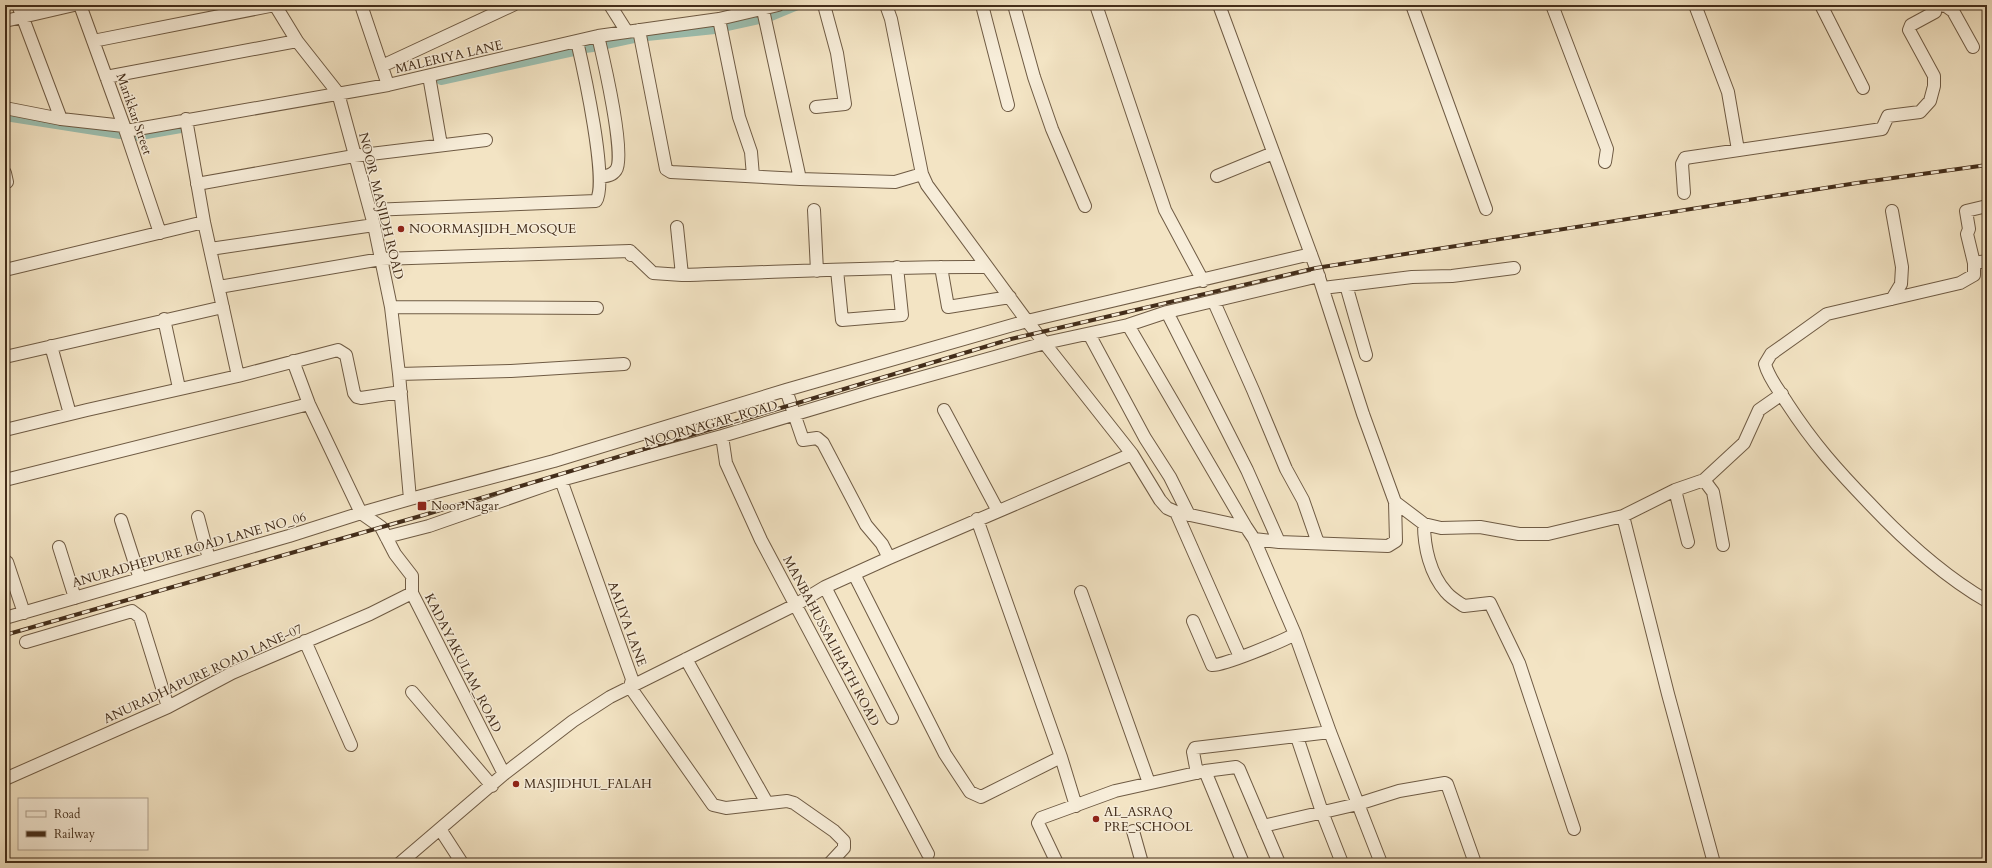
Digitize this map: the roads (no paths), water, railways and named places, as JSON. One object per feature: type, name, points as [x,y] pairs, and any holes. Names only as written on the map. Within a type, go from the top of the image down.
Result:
[{"type":"street","points":[[18,5],[61,119]]},
{"type":"street","points":[[5,21],[74,5]]},
{"type":"street","name":"Marikkar Street","points":[[80,5],[125,128],[160,233]]},
{"type":"street","points":[[93,41],[275,5],[297,41],[338,93]]},
{"type":"street","points":[[360,5],[388,85]]},
{"type":"street","points":[[382,66],[513,5]]},
{"type":"street","points":[[610,5],[633,31],[666,169],[671,172],[800,179],[895,182],[922,174]]},
{"type":"street","name":"MALERIYA LANE","points":[[5,108],[61,119],[125,128],[388,85],[598,36],[719,19],[778,5]]},
{"type":"street","points":[[816,107],[845,104],[837,53],[824,5]]},
{"type":"street","points":[[886,5],[891,19],[922,174],[927,185],[1027,321],[1132,454],[1160,500],[1167,508],[1188,515],[1246,527]]},
{"type":"street","points":[[982,5],[1008,105]]},
{"type":"street","points":[[1014,5],[1034,77],[1050,122],[1085,206]]},
{"type":"street","points":[[1096,5],[1165,210],[1203,281]]},
{"type":"street","points":[[1219,5],[1319,276],[1363,414],[1395,502],[1396,541],[1388,546],[1279,542],[1254,539]]},
{"type":"street","points":[[1412,5],[1486,210]]},
{"type":"street","points":[[1552,5],[1607,149],[1605,162]]},
{"type":"street","points":[[1695,5],[1728,92],[1738,150]]},
{"type":"street","points":[[1821,5],[1863,88]]},
{"type":"street","points":[[1684,193],[1682,164],[1685,158],[1882,129],[1888,116],[1920,112],[1930,101],[1934,86],[1934,76],[1909,30],[1911,25],[1935,12],[1936,5],[1946,6],[1953,12],[1973,47]]},
{"type":"street","points":[[758,9],[800,179]]},
{"type":"street","points":[[719,19],[739,117],[751,152],[753,176]]},
{"type":"street","points":[[598,36],[610,91],[617,135],[618,162],[617,169],[611,175],[600,176]]},
{"type":"street","points":[[106,77],[297,41]]},
{"type":"street","points":[[370,210],[596,201],[599,196],[600,176],[592,105],[577,41]]},
{"type":"street","points":[[429,76],[441,145]]},
{"type":"street","name":"NOOR_MASJIDH ROAD","points":[[338,93],[374,225],[391,307],[399,374],[410,498]]},
{"type":"street","points":[[186,119],[204,222],[238,376]]},
{"type":"street","points":[[197,184],[354,156],[486,140]]},
{"type":"street","points":[[1217,176],[1273,153]]},
{"type":"street","points":[[5,173],[7,182],[5,182]]},
{"type":"street","points":[[1987,206],[1966,211],[1969,229],[1967,234],[1974,263],[1974,275],[1960,283],[1827,314],[1771,354],[1765,364],[1768,376],[1782,394],[1808,435],[1832,466],[1918,552],[1965,588],[1987,600]]},
{"type":"street","points":[[814,210],[817,271]]},
{"type":"street","points":[[1892,211],[1902,267],[1901,284],[1892,299]]},
{"type":"street","points":[[5,270],[204,222]]},
{"type":"street","points":[[210,249],[374,225]]},
{"type":"street","points":[[677,227],[682,275]]},
{"type":"street","points":[[219,287],[381,259],[630,253],[653,273],[682,275],[897,267],[987,267]]},
{"type":"street","name":"ANURADHEPURE ROAD LANE NO_06","points":[[5,618],[289,536],[410,498],[554,461],[786,390],[1027,321],[1203,281],[1311,254]]},
{"type":"street","points":[[1974,263],[1987,261]]},
{"type":"street","points":[[837,270],[842,320],[902,315],[897,267]]},
{"type":"street","points":[[941,267],[948,307],[1010,298]]},
{"type":"street","points":[[1323,288],[1412,278],[1452,276],[1514,268]]},
{"type":"street","name":"NOORNAGAR_ROAD","points":[[386,537],[429,526],[561,480],[722,436],[1045,343],[1128,325],[1167,312],[1319,276]]},
{"type":"street","points":[[1346,285],[1366,355]]},
{"type":"street","points":[[1214,302],[1254,390],[1286,469],[1303,500],[1318,543]]},
{"type":"street","points":[[5,357],[164,319],[223,307]]},
{"type":"street","points":[[391,307],[597,308]]},
{"type":"street","points":[[1167,312],[1247,470],[1279,542]]},
{"type":"street","points":[[164,319],[179,388]]},
{"type":"street","points":[[1128,325],[1254,539],[1295,634],[1330,732],[1381,863]]},
{"type":"street","points":[[1336,331],[1357,325]]},
{"type":"street","points":[[1089,334],[1145,438],[1170,477],[1188,515]]},
{"type":"street","points":[[51,346],[70,414]]},
{"type":"street","points":[[5,430],[179,388],[238,376],[341,350],[346,355],[354,393],[357,397],[361,398],[400,392]]},
{"type":"street","points":[[293,361],[309,404],[361,513]]},
{"type":"street","points":[[399,374],[511,371],[624,364]]},
{"type":"street","points":[[786,390],[803,440],[817,438],[823,443],[866,525],[882,544],[889,558]]},
{"type":"street","points":[[1395,502],[1424,524],[1441,528],[1480,527],[1519,534],[1548,534],[1622,516],[1675,490],[1704,480],[1744,443],[1759,410],[1782,394]]},
{"type":"street","points":[[5,480],[309,404]]},
{"type":"street","points":[[944,410],[998,511]]},
{"type":"street","name":"MANBAHUSSALIHATH ROAD","points":[[722,436],[726,464],[761,540],[797,604],[928,854]]},
{"type":"street","points":[[400,863],[492,786],[504,774],[573,721],[610,697],[797,604],[826,587],[977,519],[1132,454]]},
{"type":"street","name":"AALIYA LANE","points":[[561,480],[632,679],[630,686],[713,805],[726,808],[767,803]]},
{"type":"street","points":[[1704,480],[1713,492],[1723,545]]},
{"type":"street","points":[[1675,490],[1688,542]]},
{"type":"street","points":[[1176,512],[1240,658]]},
{"type":"street","name":"KADAYAKULAM_ROAD","points":[[361,513],[381,527],[395,554],[412,576],[412,593],[504,774]]},
{"type":"street","points":[[1622,516],[1714,863]]},
{"type":"street","points":[[198,517],[208,559]]},
{"type":"street","points":[[977,519],[1061,757],[1076,806]]},
{"type":"street","points":[[121,520],[140,579]]},
{"type":"street","points":[[1424,524],[1424,542],[1430,565],[1446,592],[1464,606],[1490,603],[1519,663],[1574,830]]},
{"type":"street","points":[[59,547],[75,598]]},
{"type":"street","points":[[7,562],[24,613]]},
{"type":"street","points":[[854,574],[945,754],[970,792],[981,796],[1061,757]]},
{"type":"street","points":[[826,587],[892,718]]},
{"type":"street","points":[[1081,592],[1149,782]]},
{"type":"street","name":"ANURADHAPURE ROAD LANE-07","points":[[5,779],[168,707],[232,673],[370,614],[412,593]]},
{"type":"street","points":[[26,642],[132,611],[140,616],[168,707]]},
{"type":"street","points":[[1193,621],[1212,665],[1217,666],[1240,658],[1295,634]]},
{"type":"street","points":[[305,641],[351,745]]},
{"type":"street","points":[[686,660],[767,803],[786,801],[794,803],[834,831],[844,841],[844,848],[830,863]]},
{"type":"street","points":[[412,692],[492,786]]},
{"type":"street","points":[[1243,863],[1201,772],[1193,752],[1195,748],[1330,732]]},
{"type":"street","points":[[1297,737],[1322,812],[1342,863]]},
{"type":"street","points":[[1057,863],[1038,823],[1041,818],[1115,791],[1149,782],[1201,772],[1236,768],[1239,769],[1279,863]]},
{"type":"street","points":[[1263,826],[1358,804],[1399,791],[1445,783],[1448,784],[1475,863]]},
{"type":"street","points":[[440,829],[462,863]]},
{"type":"street","points":[[1133,832],[1142,863]]},
{"type":"waterway","points":[[771,17],[800,5]]},
{"type":"waterway","points":[[727,27],[759,20]]},
{"type":"waterway","points":[[647,37],[715,30]]},
{"type":"waterway","points":[[606,45],[634,39]]},
{"type":"waterway","points":[[585,49],[593,48]]},
{"type":"waterway","points":[[437,78],[441,81],[574,52]]},
{"type":"waterway","points":[[5,117],[120,135]]},
{"type":"waterway","points":[[135,137],[181,129]]},
{"type":"railway","points":[[5,635],[424,515],[1011,339],[1316,268],[1857,183],[1987,165]]},
{"type":"place","name":"NOORMASJIDH_MOSQUE","points":[[401,229]]},
{"type":"place","name":"Noor Nagar","points":[[422,506]]},
{"type":"place","name":"MASJIDHUL_FALAH","points":[[516,784]]},
{"type":"place","name":"AL_ASRAQ PRE_SCHOOL","points":[[1096,819]]}]
